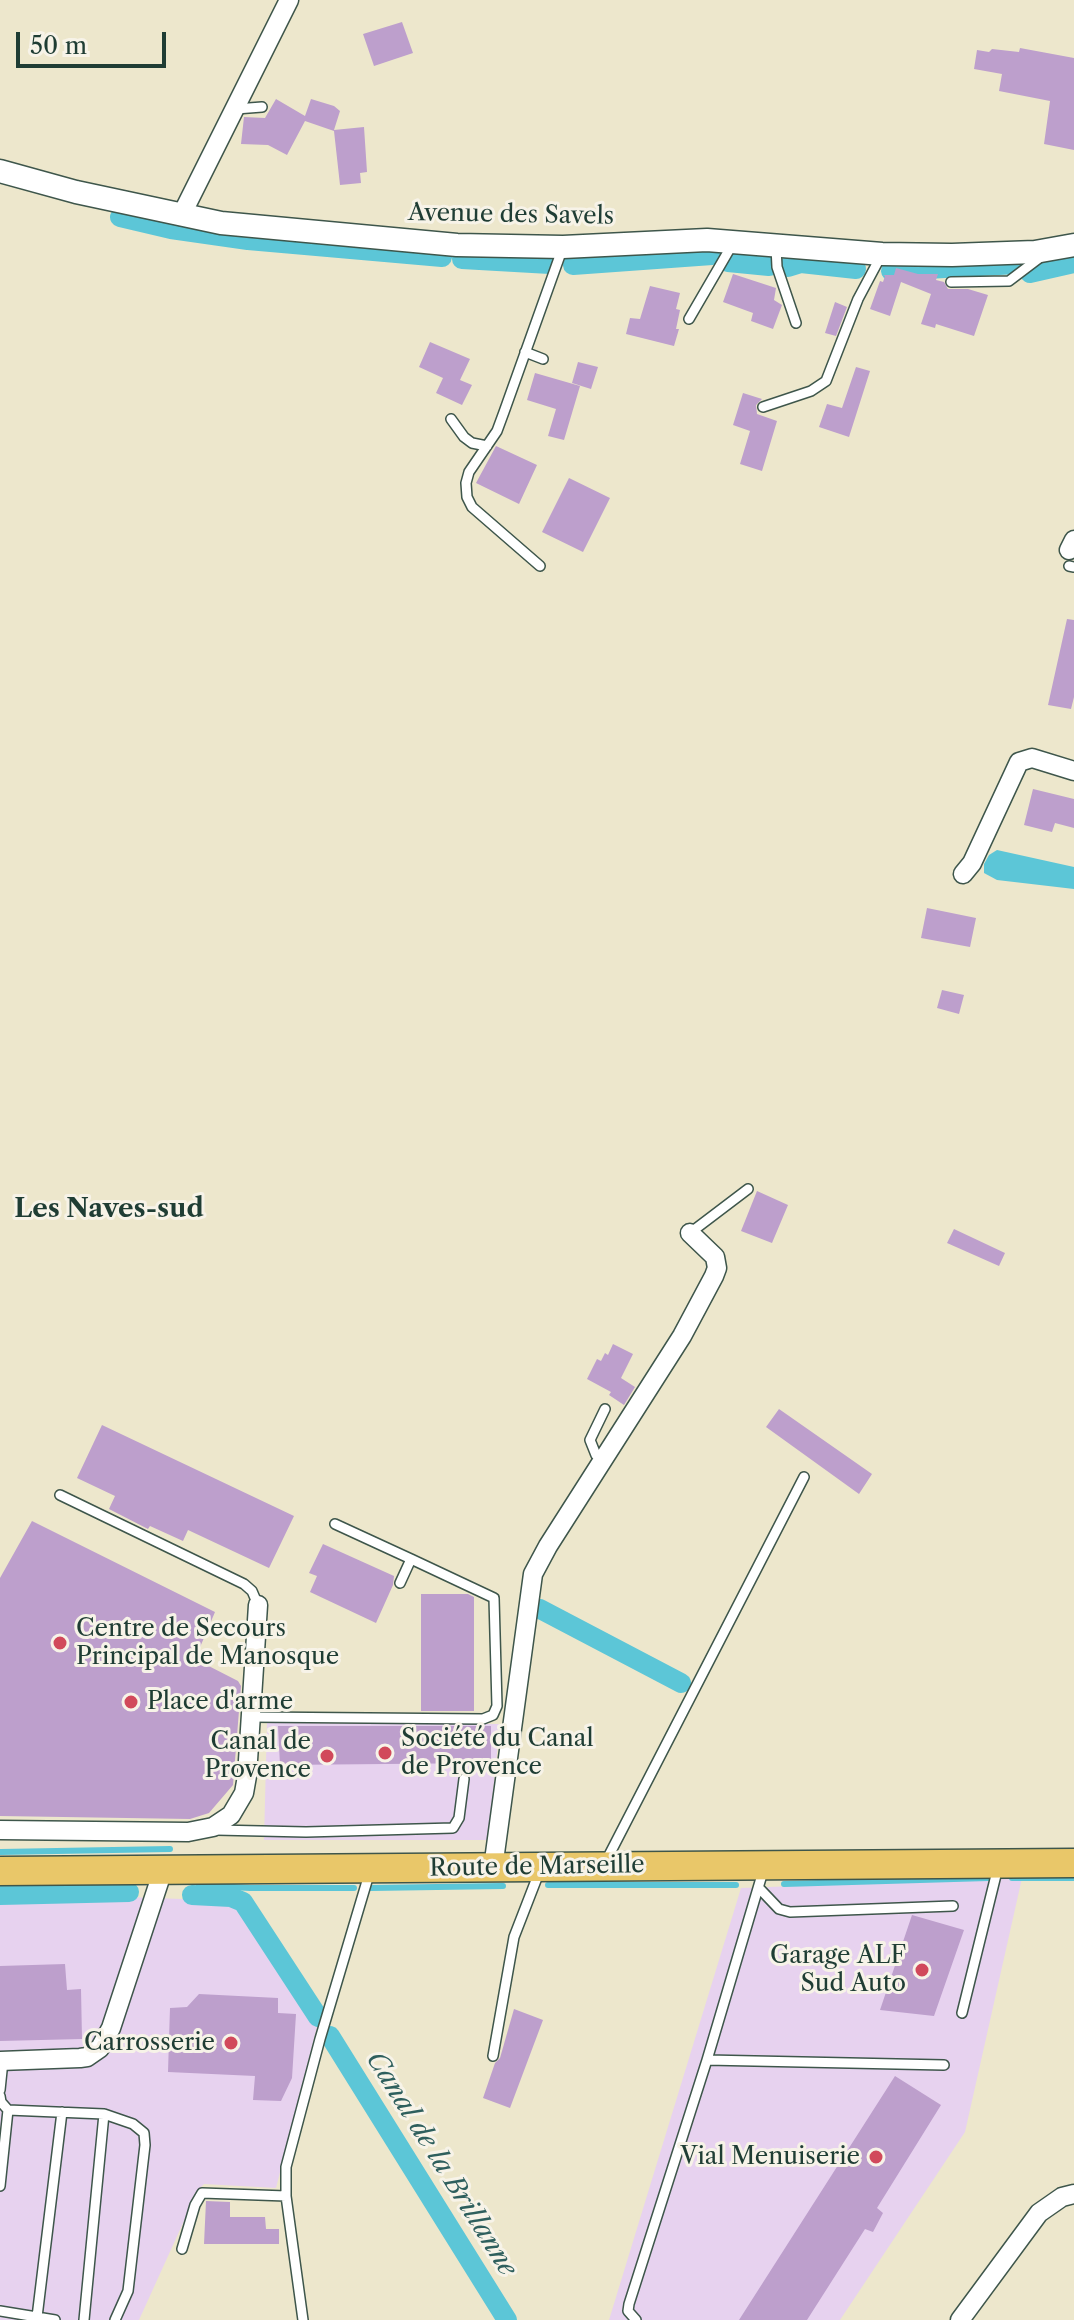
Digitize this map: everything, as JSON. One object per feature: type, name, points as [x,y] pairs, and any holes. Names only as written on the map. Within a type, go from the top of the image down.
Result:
[{"type":"main road","name":"Route de Marseille","points":[[0,1871],[604,1866],[762,1876],[1074,1863]]},
{"type":"street","points":[[181,216],[289,0]]},
{"type":"street","name":"Avenue des Savels","points":[[0,171],[181,216],[258,228],[457,245],[563,247],[680,240],[882,254],[952,255],[1063,248]]},
{"type":"street","points":[[963,874],[972,863],[1019,762],[1032,758],[1074,771]]},
{"type":"street","points":[[493,1868],[533,1574],[682,1336],[714,1276],[717,1261],[712,1252],[690,1233]]},
{"type":"street","points":[[0,1830],[188,1832],[218,1825],[231,1815],[244,1793],[258,1605]]},
{"type":"street","points":[[2,2061],[80,2058],[100,2048],[111,2028],[163,1870]]},
{"type":"street","points":[[960,2320],[1039,2213],[1062,2197],[1074,2194]]},
{"type":"lane","points":[[236,109],[262,107]]},
{"type":"lane","points":[[689,319],[733,242]]},
{"type":"lane","points":[[540,566],[472,507],[467,497],[466,483],[469,472],[487,446],[504,412],[563,247]]},
{"type":"lane","points":[[776,247],[777,267],[796,323]]},
{"type":"lane","points":[[951,282],[1009,281],[1063,248]]},
{"type":"lane","points":[[763,407],[820,386],[830,374],[854,297],[882,254]]},
{"type":"lane","points":[[525,352],[543,359]]},
{"type":"lane","points":[[451,419],[472,443],[487,446]]},
{"type":"lane","points":[[690,1233],[748,1189]]},
{"type":"lane","points":[[604,1461],[596,1455],[590,1440],[605,1409]]},
{"type":"lane","points":[[604,1866],[804,1477]]},
{"type":"lane","points":[[60,1495],[244,1584],[252,1591],[258,1605]]},
{"type":"lane","points":[[252,1717],[483,1719],[493,1715],[497,1706],[494,1598],[335,1524]]},
{"type":"lane","points":[[400,1583],[411,1559]]},
{"type":"lane","points":[[204,1830],[306,1832],[453,1828],[459,1818],[464,1779]]},
{"type":"lane","points":[[962,2013],[998,1864]]},
{"type":"lane","points":[[493,2056],[514,1937],[541,1867]]},
{"type":"lane","points":[[303,2320],[286,2196],[286,2167],[329,2006],[371,1868]]},
{"type":"lane","points":[[762,1876],[779,1909],[790,1912],[953,1906]]},
{"type":"lane","points":[[636,2320],[628,2311],[629,2304],[762,1876]]},
{"type":"lane","points":[[707,2060],[944,2065]]},
{"type":"lane","points":[[2,2061],[1,2102],[8,2110],[104,2114],[142,2129],[144,2138],[128,2291],[115,2320]]},
{"type":"lane","points":[[0,2186],[8,2110]]},
{"type":"lane","points":[[37,2317],[62,2112]]},
{"type":"lane","points":[[84,2320],[104,2114]]},
{"type":"lane","points":[[182,2249],[195,2205],[202,2193],[286,2196]]},
{"type":"lane","points":[[0,2311],[55,2320]]},
{"type":"shaded area","points":[[267,1723],[500,1724],[488,1840],[264,1840]]},
{"type":"shaded area","points":[[1022,1878],[965,2132],[840,2320],[609,2320],[741,1888]]},
{"type":"shaded area","points":[[128,1897],[235,1901],[317,2027],[276,2188],[204,2184],[198,2190],[139,2320],[0,2320],[0,1900]]},
{"type":"water","points":[[997,850],[1074,867],[1074,889],[997,880],[984,873],[984,864],[989,855]]},
{"type":"building","points":[[402,22],[413,53],[374,66],[363,34]]},
{"type":"building","points":[[1020,48],[1074,58],[1074,150],[1044,144],[1050,101],[999,91],[1002,74],[974,69],[977,50],[1019,52]]},
{"type":"building","points":[[276,99],[305,116],[311,99],[334,106],[340,111],[334,130],[364,127],[367,172],[360,173],[361,183],[340,185],[334,131],[305,121],[287,155],[268,145],[241,144],[244,117],[265,118]]},
{"type":"building","points":[[896,268],[918,274],[938,274],[936,280],[944,282],[948,289],[968,289],[988,295],[974,336],[936,324],[935,328],[921,324],[931,294],[901,282],[890,316],[870,309],[880,281],[883,282],[883,275],[894,275]]},
{"type":"building","points":[[733,274],[776,288],[774,300],[782,305],[773,329],[751,321],[753,313],[723,302]]},
{"type":"building","points":[[650,286],[680,293],[676,309],[680,310],[676,329],[679,329],[674,346],[626,334],[630,318],[640,319]]},
{"type":"building","points":[[835,302],[847,307],[836,336],[825,333]]},
{"type":"building","points":[[430,342],[470,359],[460,380],[472,385],[462,405],[436,393],[443,378],[419,367]]},
{"type":"building","points":[[578,362],[598,367],[591,389],[572,383]]},
{"type":"building","points":[[856,367],[870,371],[849,437],[819,427],[827,404],[842,408]]},
{"type":"building","points":[[535,373],[580,386],[564,440],[548,436],[556,409],[527,400]]},
{"type":"building","points":[[743,393],[762,399],[756,405],[757,414],[777,421],[762,471],[740,464],[750,431],[733,425]]},
{"type":"building","points":[[496,446],[537,465],[519,504],[476,483]]},
{"type":"building","points":[[569,478],[610,498],[583,552],[542,532]]},
{"type":"building","points":[[1067,619],[1074,620],[1074,697],[1071,709],[1048,705]]},
{"type":"building","points":[[1033,789],[1074,799],[1074,828],[1055,823],[1052,832],[1024,825]]},
{"type":"building","points":[[927,908],[976,918],[970,947],[921,938]]},
{"type":"building","points":[[942,990],[964,995],[959,1014],[937,1008]]},
{"type":"building","points":[[757,1191],[788,1205],[772,1243],[741,1231]]},
{"type":"building","points":[[954,1229],[1005,1253],[999,1266],[947,1243]]},
{"type":"building","points":[[613,1344],[633,1354],[621,1378],[635,1387],[624,1405],[609,1395],[611,1392],[587,1379],[597,1359],[601,1361],[605,1353],[608,1355]]},
{"type":"building","points":[[779,1409],[872,1474],[859,1494],[766,1427]]},
{"type":"building","points":[[102,1425],[294,1516],[269,1568],[188,1530],[183,1541],[150,1526],[148,1529],[109,1509],[115,1496],[77,1478]]},
{"type":"building","points":[[32,1521],[215,1612],[195,1659],[238,1681],[241,1686],[233,1785],[209,1813],[190,1819],[0,1816],[0,1578]]},
{"type":"building","points":[[323,1544],[394,1576],[376,1623],[310,1592],[317,1576],[309,1573]]},
{"type":"building","points":[[421,1594],[468,1594],[474,1597],[474,1711],[421,1711]]},
{"type":"building","name":"Société du Canal de Provence","points":[[278,1726],[491,1726],[491,1763],[280,1765]]},
{"type":"building","name":"Garage ALF Sud Auto","points":[[912,1915],[964,1930],[934,2016],[880,2010]]},
{"type":"building","points":[[65,1964],[67,1990],[81,1989],[82,2039],[0,2041],[0,1966]]},
{"type":"building","name":"Carrosserie","points":[[199,1994],[278,1998],[278,2013],[296,2014],[292,2078],[281,2101],[253,2100],[255,2076],[168,2072],[170,2008],[187,2007]]},
{"type":"building","points":[[514,2009],[543,2020],[510,2108],[483,2098],[495,2063],[500,2058]]},
{"type":"building","name":"Vial Menuiserie","points":[[895,2076],[941,2105],[877,2208],[883,2213],[873,2232],[865,2229],[807,2320],[739,2320]]},
{"type":"building","points":[[206,2201],[230,2202],[230,2217],[265,2217],[266,2229],[279,2229],[279,2244],[204,2244]]},
{"type":"waterway","points":[[120,217],[171,229],[248,240],[442,257]]},
{"type":"waterway","points":[[573,265],[712,255]]},
{"type":"waterway","points":[[462,259],[550,264]]},
{"type":"waterway","points":[[728,262],[769,266]]},
{"type":"waterway","points":[[788,267],[801,263],[856,269]]},
{"type":"waterway","points":[[1030,273],[1074,263]]},
{"type":"waterway","points":[[891,271],[1017,264]]},
{"type":"waterway","points":[[540,1609],[681,1683]]},
{"type":"waterway","points":[[0,1852],[170,1849]]},
{"type":"waterway","points":[[784,1884],[988,1878]]},
{"type":"waterway","points":[[1012,1878],[1074,1878]]},
{"type":"waterway","points":[[199,1885],[354,1888]]},
{"type":"waterway","points":[[548,1885],[736,1885]]},
{"type":"waterway","points":[[0,1888],[122,1886]]},
{"type":"waterway","points":[[371,1888],[503,1886]]},
{"type":"waterway","name":"Canal de la Brillanne","points":[[0,1895],[129,1892]]},
{"type":"waterway","name":"Canal de la Brillanne","points":[[192,1895],[231,1897],[243,1902],[318,2017]]},
{"type":"waterway","name":"Canal de la Brillanne","points":[[330,2036],[507,2320]]},
{"type":"place","name":"Centre de Secours Principal de Manosque","points":[[60,1643]]},
{"type":"place","name":"Place d'arme","points":[[131,1702]]},
{"type":"place","name":"Société du Canal de Provence","points":[[385,1753]]},
{"type":"place","name":"Canal de Provence","points":[[327,1756]]},
{"type":"place","name":"Garage ALF Sud Auto","points":[[922,1970]]},
{"type":"place","name":"Carrosserie","points":[[231,2043]]},
{"type":"place","name":"Vial Menuiserie","points":[[876,2157]]},
{"type":"district","name":"Les Naves-sud","points":[[109,1209]]}]
